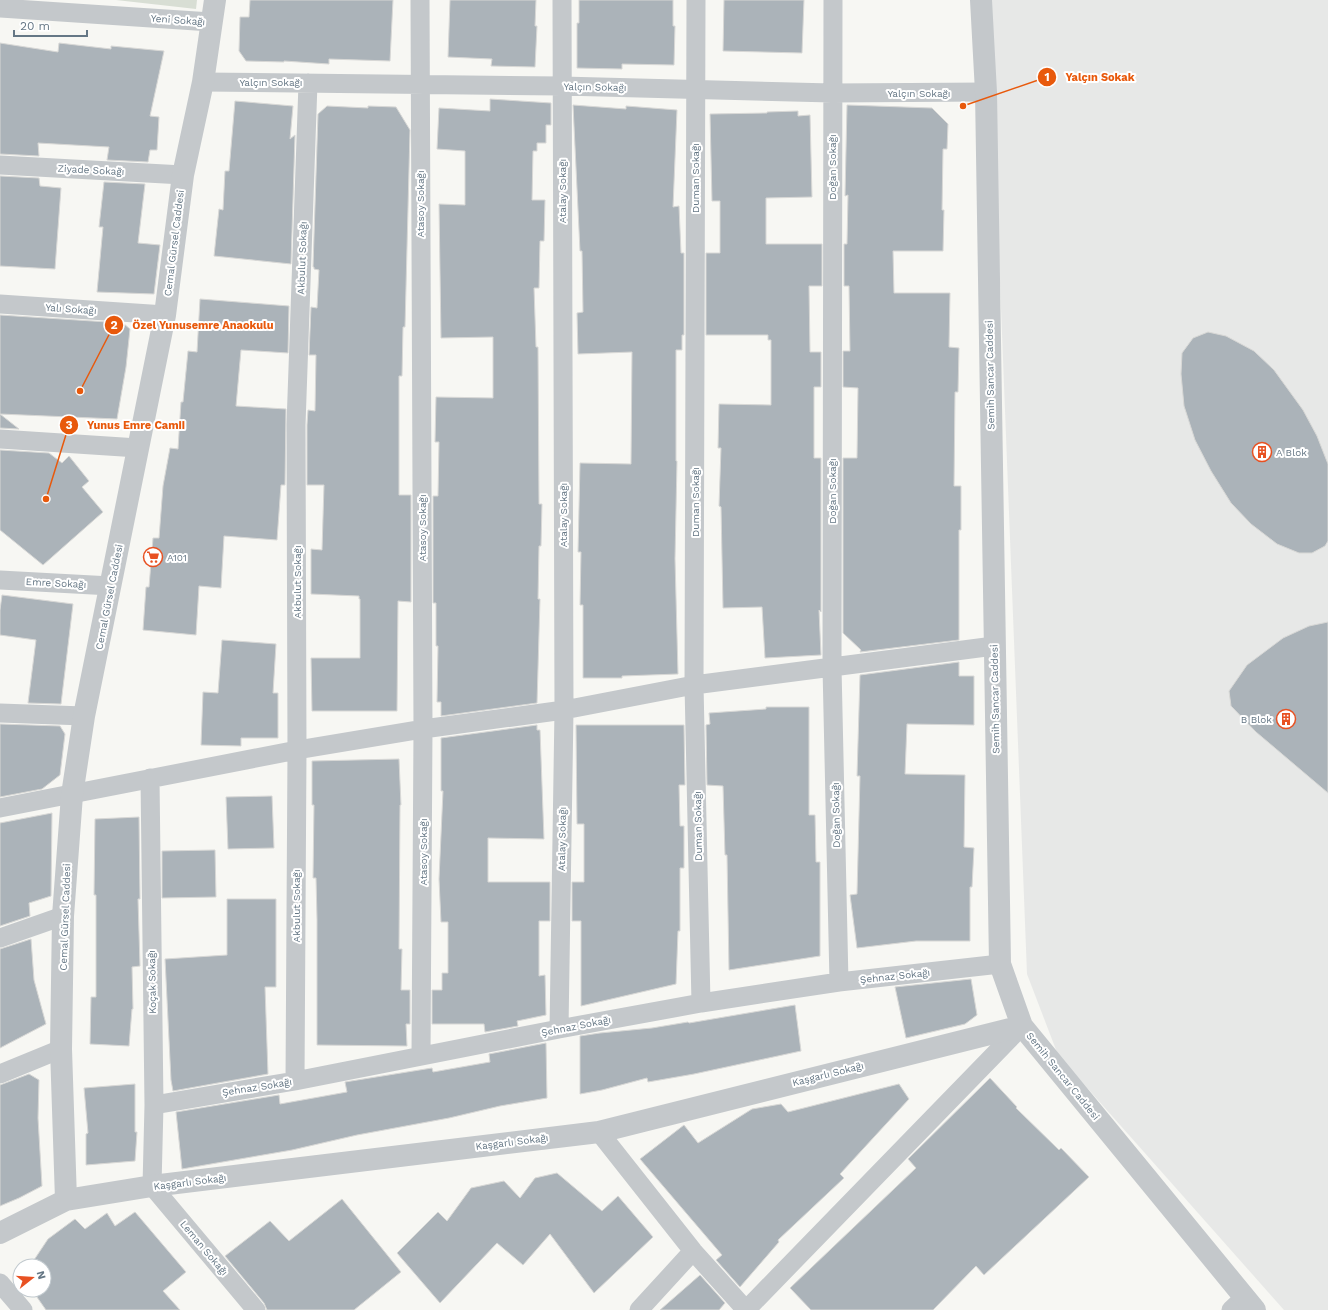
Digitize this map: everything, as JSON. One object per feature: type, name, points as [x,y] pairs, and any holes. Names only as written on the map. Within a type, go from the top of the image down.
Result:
[{"type":"street","name":"Cemal Gürsel Caddesi","points":[[66,1200],[61,1049],[63,916],[72,795],[84,716],[165,315],[183,175],[204,82],[215,0]]},
{"type":"street","name":"Atasoy Sokağı","points":[[420,0],[423,729],[422,1056]]},
{"type":"street","name":"Atalay Sokağı","points":[[559,1029],[564,710],[562,0]]},
{"type":"street","name":"Duman Sokağı","points":[[696,0],[694,685],[702,1003]]},
{"type":"street","name":"Doğan Sokağı","points":[[833,0],[832,667],[839,982]]},
{"type":"street","name":"Semih Sancar Caddesi","points":[[981,0],[986,92],[1000,964],[1022,1026],[1244,1306]]},
{"type":"street","name":"Yeni Sokağı","points":[[0,8],[211,22]]},
{"type":"street","name":"Yalçın Sokağı","points":[[204,82],[562,86],[832,93],[986,92]]},
{"type":"street","name":"Akbulut Sokağı","points":[[295,1081],[297,750],[296,425],[308,83]]},
{"type":"street","name":"Ziyade Sokağı","points":[[0,165],[183,175]]},
{"type":"street","name":"Yalı Sokağı","points":[[0,304],[165,315]]},
{"type":"street","points":[[0,440],[138,448]]},
{"type":"street","name":"Emre Sokağı","points":[[0,580],[111,586]]},
{"type":"street","points":[[0,808],[297,750],[423,729],[564,710],[694,685],[994,646]]},
{"type":"street","points":[[0,713],[84,716]]},
{"type":"street","name":"Koçak Sokağı","points":[[150,778],[154,1105],[152,1186]]},
{"type":"street","points":[[0,938],[63,916]]},
{"type":"street","name":"Şehnaz Sokağı","points":[[154,1105],[295,1081],[559,1029],[702,1003],[839,982],[1000,964]]},
{"type":"street","points":[[599,1132],[693,1251],[746,1310],[1022,1026]]},
{"type":"street","name":"Kaşgarlı Sokağı","points":[[0,1233],[66,1200],[152,1186],[599,1132],[1022,1026]]},
{"type":"street","points":[[0,1074],[61,1049]]},
{"type":"street","name":"Leman Sokağı","points":[[152,1186],[256,1310]]},
{"type":"street","points":[[639,1310],[693,1251]]},
{"type":"street","points":[[0,1283],[23,1310]]},
{"type":"shaded area","points":[[116,0],[197,0],[196,9]]},
{"type":"shaded area","points":[[989,0],[1328,0],[1328,1310],[1284,1310],[1058,1055],[1027,974]]},
{"type":"building","points":[[250,0],[393,0],[390,61],[329,59],[329,64],[284,61],[246,61],[239,51],[240,17],[249,17]]},
{"type":"building","points":[[450,0],[536,0],[535,26],[537,26],[535,67],[491,66],[492,59],[448,57]]},
{"type":"building","points":[[579,0],[673,0],[673,26],[675,26],[674,65],[622,64],[622,69],[577,68],[577,23],[579,23]]},
{"type":"building","points":[[724,0],[804,0],[802,53],[723,51]]},
{"type":"building","points":[[0,43],[58,52],[59,43],[111,49],[111,46],[164,51],[150,116],[159,117],[157,150],[150,150],[148,162],[107,160],[109,147],[38,143],[39,156],[0,154]]},
{"type":"building","points":[[490,99],[551,103],[551,125],[546,125],[546,143],[537,143],[537,151],[533,151],[532,200],[545,200],[544,241],[540,241],[539,288],[534,288],[536,347],[538,347],[539,504],[542,504],[541,546],[539,546],[538,599],[540,599],[537,703],[441,716],[441,702],[437,702],[438,646],[436,646],[436,603],[433,603],[433,496],[438,496],[439,442],[435,442],[436,397],[493,398],[493,337],[441,338],[439,204],[465,205],[465,151],[437,149],[439,108],[490,111]]},
{"type":"building","points":[[235,101],[293,106],[290,139],[295,135],[291,264],[214,256],[219,209],[223,210],[225,171],[229,171]]},
{"type":"building","points":[[573,105],[626,109],[626,106],[677,110],[673,207],[679,206],[681,253],[684,253],[684,335],[682,335],[682,350],[676,350],[677,461],[675,559],[678,674],[622,676],[622,678],[583,678],[583,605],[580,605],[581,552],[578,552],[580,463],[631,464],[632,352],[578,354],[577,313],[583,312],[582,251],[580,251]]},
{"type":"building","points":[[847,105],[932,108],[948,124],[947,149],[943,149],[943,251],[893,251],[894,293],[950,293],[949,347],[959,348],[958,392],[955,392],[954,486],[961,486],[961,530],[959,530],[959,640],[860,652],[861,650],[843,633],[843,458],[857,458],[858,388],[843,387],[843,351],[850,351],[849,286],[844,286],[844,244],[847,244],[848,195],[845,196]]},
{"type":"building","points":[[327,106],[368,108],[368,106],[396,107],[410,130],[405,327],[403,327],[402,376],[399,376],[399,495],[411,495],[411,602],[398,601],[397,711],[312,711],[311,658],[360,658],[359,596],[311,594],[311,549],[322,550],[324,485],[307,485],[308,410],[315,411],[316,355],[309,355],[311,307],[317,308],[319,270],[314,269],[313,267],[318,114]]},
{"type":"building","points":[[798,111],[798,116],[810,115],[812,197],[766,198],[766,244],[822,244],[822,286],[809,286],[810,352],[821,352],[821,387],[814,387],[814,458],[821,458],[821,612],[819,610],[821,655],[765,658],[762,607],[723,608],[721,507],[719,506],[721,448],[718,448],[719,404],[771,405],[771,340],[768,340],[768,335],[706,335],[706,253],[720,253],[720,201],[712,201],[710,114]]},
{"type":"building","points":[[0,176],[39,178],[40,186],[61,188],[55,269],[0,266]]},
{"type":"building","points":[[104,182],[145,184],[138,243],[160,245],[154,294],[97,292],[103,227],[99,227]]},
{"type":"building","points":[[200,299],[289,306],[288,353],[241,350],[236,406],[286,409],[285,485],[281,485],[277,540],[224,536],[221,588],[199,586],[196,635],[143,630],[146,587],[149,587],[153,538],[159,538],[163,486],[170,448],[178,449],[181,402],[183,402],[188,351],[197,352]]},
{"type":"building","points":[[0,315],[123,323],[130,329],[126,367],[117,419],[0,414]]},
{"type":"building","name":"A Blok","points":[[1208,332],[1226,336],[1254,351],[1274,370],[1303,410],[1317,436],[1328,464],[1328,541],[1325,546],[1312,553],[1299,553],[1277,544],[1251,524],[1231,503],[1211,471],[1195,440],[1184,406],[1181,374],[1182,353],[1193,338]]},
{"type":"building","points":[[0,414],[19,429],[0,428]]},
{"type":"building","points":[[0,450],[49,453],[62,463],[69,456],[89,481],[82,487],[103,512],[43,565],[0,530]]},
{"type":"building","points":[[2,595],[73,604],[61,704],[28,703],[36,640],[0,635],[0,610]]},
{"type":"building","name":"B Blok","points":[[1328,622],[1328,793],[1256,732],[1231,706],[1229,691],[1247,665],[1283,638],[1309,626]]},
{"type":"building","points":[[222,640],[276,644],[273,693],[278,693],[278,738],[241,738],[241,746],[201,745],[203,692],[218,693]]},
{"type":"building","points":[[959,662],[959,676],[974,676],[974,725],[907,724],[905,774],[965,775],[964,847],[974,848],[972,887],[970,887],[970,941],[916,941],[857,948],[850,895],[857,894],[860,776],[857,776],[860,675]]},
{"type":"building","points":[[766,707],[809,707],[809,815],[815,815],[816,862],[820,862],[820,956],[729,970],[727,855],[725,855],[723,786],[707,785],[706,725],[710,724],[709,713],[766,709]]},
{"type":"building","points":[[0,724],[60,726],[65,734],[60,775],[42,789],[0,797]]},
{"type":"building","points":[[537,725],[537,730],[540,730],[544,839],[488,838],[488,882],[550,882],[550,921],[539,921],[539,976],[545,975],[546,1015],[517,1021],[518,1026],[485,1032],[484,1024],[432,1024],[432,990],[442,990],[442,973],[448,973],[448,922],[441,922],[439,879],[443,791],[441,791],[441,738]]},
{"type":"building","points":[[576,725],[684,725],[685,785],[679,785],[680,826],[684,826],[684,868],[680,868],[680,931],[678,931],[676,984],[581,1006],[581,921],[572,921],[572,882],[584,882],[584,824],[577,824]]},
{"type":"building","points":[[399,759],[401,805],[399,949],[402,949],[401,990],[410,990],[410,1024],[406,1024],[407,1046],[317,1045],[317,919],[316,878],[313,878],[314,805],[312,805],[312,761]]},
{"type":"building","points":[[272,796],[274,848],[228,849],[226,797]]},
{"type":"building","points":[[52,813],[51,896],[29,903],[30,916],[0,926],[0,823]]},
{"type":"building","points":[[139,817],[140,899],[138,899],[140,966],[132,967],[133,1009],[129,1046],[90,1044],[91,997],[96,997],[96,895],[94,895],[95,819]]},
{"type":"building","points":[[215,850],[216,897],[162,898],[162,851]]},
{"type":"building","points":[[227,899],[276,899],[276,987],[265,987],[268,1074],[173,1091],[171,1080],[165,959],[227,955]]},
{"type":"building","points":[[31,939],[34,980],[46,1024],[0,1048],[0,949]]},
{"type":"building","points":[[971,979],[977,1015],[965,1024],[906,1038],[895,987]]},
{"type":"building","points":[[795,1005],[801,1051],[694,1074],[648,1082],[647,1078],[602,1090],[580,1094],[580,1036],[689,1023]]},
{"type":"building","points":[[546,1043],[547,1098],[357,1135],[292,1150],[182,1169],[176,1112],[279,1095],[280,1104],[347,1092],[345,1082],[432,1068],[433,1072],[490,1062],[489,1054]]},
{"type":"building","points":[[29,1074],[39,1080],[38,1118],[42,1186],[0,1206],[0,1085]]},
{"type":"building","points":[[990,1078],[1017,1107],[1016,1108],[1059,1150],[1061,1148],[1089,1177],[984,1275],[976,1266],[933,1310],[811,1310],[790,1288],[916,1168],[908,1159]]},
{"type":"building","points":[[135,1084],[135,1132],[137,1132],[135,1161],[86,1165],[86,1134],[88,1133],[84,1088]]},
{"type":"building","points":[[899,1084],[909,1099],[840,1174],[844,1178],[778,1240],[779,1242],[740,1287],[716,1260],[722,1255],[640,1159],[684,1125],[698,1143],[752,1109],[781,1104],[788,1112]]},
{"type":"building","points":[[557,1173],[602,1211],[618,1196],[653,1237],[594,1293],[550,1234],[523,1265],[497,1243],[440,1303],[397,1253],[438,1212],[447,1221],[471,1188],[504,1181],[520,1198],[535,1178]]},
{"type":"building","points":[[342,1199],[401,1272],[354,1310],[267,1310],[264,1303],[225,1256],[270,1221],[289,1241]]},
{"type":"building","points":[[135,1212],[186,1272],[163,1291],[180,1310],[46,1310],[38,1298],[52,1298],[52,1258],[35,1258],[48,1239],[75,1219],[85,1229],[107,1213],[115,1226]]},
{"type":"building","points":[[700,1275],[725,1303],[719,1310],[660,1310]]},
{"type":"place","name":"Yalçın Sokak","points":[[963,106]]},
{"type":"place","name":"Özel Yunusemre Anaokulu","points":[[80,391]]},
{"type":"place","name":"A Blok","points":[[1262,452]]},
{"type":"place","name":"Yunus Emre Camii","points":[[46,499]]},
{"type":"place","name":"A101","points":[[153,557]]},
{"type":"place","name":"B Blok","points":[[1286,719]]}]
